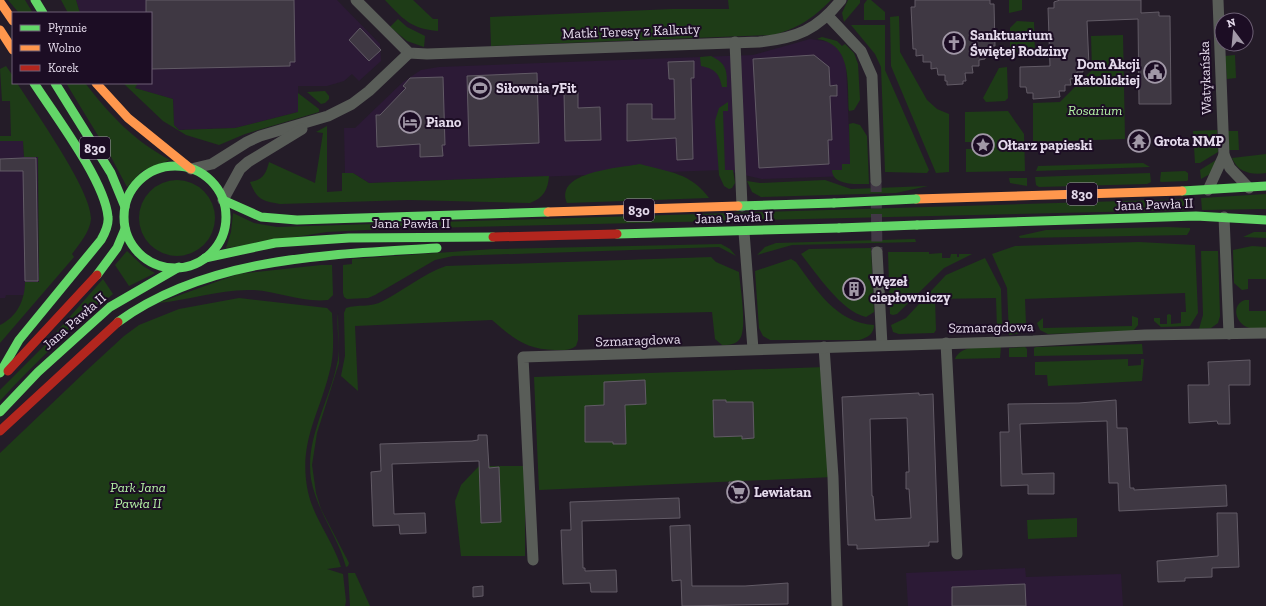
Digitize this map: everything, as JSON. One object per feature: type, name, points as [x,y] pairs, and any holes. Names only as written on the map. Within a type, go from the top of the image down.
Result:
[{"type":"main road","points":[[35,0],[42,12]]},
{"type":"main road","points":[[0,2],[12,19]]},
{"type":"main road","points":[[0,30],[12,48]]},
{"type":"main road","points":[[0,373],[19,340],[101,240],[106,230],[108,216],[105,203],[94,179],[35,84]]},
{"type":"main road","name":"830","points":[[56,84],[111,173],[125,207],[125,229],[133,245],[145,258],[161,266],[179,268],[204,258],[216,247],[223,232],[226,216],[223,200],[217,188],[208,178],[191,169],[128,118],[97,84]]},
{"type":"main road","name":"830","points":[[125,207],[133,188],[149,173],[170,166],[191,169]]},
{"type":"main road","name":"Jana Pawła II","points":[[223,200],[261,217],[290,220],[1208,190],[1266,186]]},
{"type":"main road","name":"Jana Pawła II","points":[[204,258],[275,244],[305,240],[349,238],[518,237],[744,232],[917,225],[1224,216],[1266,220]]},
{"type":"main road","name":"Jana Pawła II","points":[[0,379],[48,330],[108,262],[120,244],[125,229]]},
{"type":"main road","points":[[0,431],[121,320],[170,293],[203,280],[226,272],[276,261],[326,255],[448,247],[518,237]]},
{"type":"main road","name":"Jana Pawła II","points":[[0,412],[38,372],[110,307],[179,268]]},
{"type":"street","points":[[223,200],[240,170],[248,162],[317,120],[352,104],[369,91],[409,53],[356,0]]},
{"type":"street","name":"Matki Teresy z Kalkuty","points":[[409,53],[437,54],[786,39],[806,30],[828,16],[841,0]]},
{"type":"street","name":"Watykańska","points":[[1218,0],[1224,155]]},
{"type":"street","points":[[828,16],[861,51],[872,76],[876,181]]},
{"type":"street","points":[[735,42],[742,206]]},
{"type":"street","points":[[191,169],[212,164],[247,142],[260,136],[317,120]]},
{"type":"street","points":[[1224,155],[1230,168],[1249,188]]},
{"type":"street","points":[[1208,190],[1224,155]]},
{"type":"street","points":[[1224,216],[1229,334]]},
{"type":"street","points":[[744,232],[753,349]]},
{"type":"street","points":[[877,252],[882,345]]},
{"type":"street","name":"Szmaragdowa","points":[[533,560],[523,357],[1033,341],[1144,335],[1266,333]]},
{"type":"street","points":[[946,343],[957,554]]},
{"type":"street","points":[[824,347],[833,477],[837,606]]},
{"type":"shaded area","points":[[76,0],[337,0],[380,44],[381,61],[359,81],[352,74],[344,81],[327,86],[298,86],[298,112],[235,128],[179,130],[174,125],[173,99],[134,88],[137,84],[152,84],[152,12],[80,12]]},
{"type":"shaded area","points":[[810,39],[830,42],[836,46],[843,55],[846,66],[851,176],[762,179],[722,170],[369,183],[353,173],[345,173],[344,128],[355,128],[403,82],[421,70],[439,67],[753,55]]},
{"type":"shaded area","points":[[0,141],[23,141],[24,157],[38,157],[39,282],[25,295],[6,295],[5,298],[0,298]]},
{"type":"shaded area","points":[[1025,568],[1026,577],[1121,574],[1123,606],[908,606],[906,573]]},
{"type":"green space","points":[[8,0],[25,0],[32,12],[18,12]]},
{"type":"green space","points":[[61,0],[76,0],[80,12],[67,12]]},
{"type":"green space","points":[[385,0],[413,0],[433,19],[438,19],[438,31],[421,28],[408,22]]},
{"type":"green space","points":[[728,0],[831,0],[805,22],[773,35],[491,46],[490,17],[672,9],[729,9]]},
{"type":"green space","points":[[848,0],[860,0],[860,3],[844,22],[842,13]]},
{"type":"green space","points":[[867,0],[871,0],[885,12],[885,20],[864,20],[864,4]]},
{"type":"green space","points":[[1009,0],[1022,0],[1022,10],[1009,13]]},
{"type":"green space","points":[[899,16],[900,52],[927,100],[937,109],[949,114],[949,172],[936,173],[891,66],[890,17]]},
{"type":"green space","points":[[398,19],[407,27],[425,36],[424,47],[407,41],[390,27]]},
{"type":"green space","points":[[1017,21],[1034,22],[1035,53],[1010,52],[1010,28]]},
{"type":"green space","points":[[851,25],[885,25],[885,70],[929,170],[927,173],[885,172],[881,67],[875,54]]},
{"type":"green space","name":"Rosarium","points":[[1123,35],[1125,139],[1033,142],[1033,103],[1060,102],[1092,70],[1091,36]]},
{"type":"green space","points":[[822,37],[837,41],[842,46],[845,44],[854,53],[858,64],[860,100],[854,110],[849,111],[846,67],[842,57],[837,49],[829,42],[817,39]]},
{"type":"green space","points":[[1235,55],[1236,78],[1227,79],[1225,56]]},
{"type":"green space","points":[[711,56],[720,62],[725,68],[727,87],[722,87],[716,72],[701,66],[700,57]]},
{"type":"green space","points":[[6,66],[12,75],[12,84],[18,84],[61,151],[82,190],[89,206],[91,219],[89,229],[72,254],[74,257],[0,343],[0,325],[6,322],[19,307],[25,289],[25,282],[39,282],[38,157],[24,157],[23,141],[0,141],[0,136],[11,136],[10,101],[2,101],[0,69]]},
{"type":"green space","points":[[1007,67],[1008,98],[1005,101],[986,102],[983,98],[999,68]]},
{"type":"green space","points":[[67,84],[86,84],[114,117],[134,136],[170,160],[142,171],[127,187],[111,157]]},
{"type":"green space","points":[[124,84],[137,84],[135,88],[173,99],[174,125],[179,130],[235,128],[298,112],[298,93],[319,109],[319,112],[245,134],[219,145],[186,135],[163,121]]},
{"type":"green space","points":[[325,91],[329,96],[329,99],[325,103],[321,104],[307,92]]},
{"type":"green space","points":[[728,102],[728,111],[723,111],[725,170],[733,170],[735,183],[732,188],[729,189],[724,186],[719,175],[715,121],[719,108]]},
{"type":"green space","points":[[1008,111],[1024,134],[1025,171],[966,172],[966,149],[985,149],[985,142],[965,142],[965,112]]},
{"type":"green space","points":[[853,123],[860,125],[867,136],[869,184],[846,183],[836,179],[833,175],[832,170],[842,170],[842,164],[850,164],[849,124]]},
{"type":"green space","points":[[327,126],[327,192],[342,191],[342,173],[353,173],[369,183],[549,176],[546,189],[538,199],[530,203],[409,200],[280,204],[261,199],[255,193],[250,182],[258,180],[263,176],[267,170],[269,162],[315,183],[323,133],[316,132]]},
{"type":"green space","points":[[1217,130],[1218,152],[1200,163],[1195,163],[1193,131]]},
{"type":"green space","points":[[1228,131],[1238,131],[1239,150],[1229,150]]},
{"type":"green space","points":[[1266,154],[1266,173],[1256,174],[1246,172],[1238,167],[1232,158]]},
{"type":"green space","points":[[1216,160],[1210,174],[1201,179],[1200,170]]},
{"type":"green space","points":[[1143,163],[1150,167],[1036,171],[1038,166]]},
{"type":"green space","points":[[640,164],[687,178],[695,183],[709,198],[567,203],[566,192],[570,184],[579,178],[605,170]]},
{"type":"green space","points":[[1185,171],[1188,173],[1187,181],[1160,181],[1161,172]]},
{"type":"green space","points":[[1150,173],[1151,182],[1147,184],[1039,187],[1036,185],[1035,177]]},
{"type":"green space","points":[[1009,178],[1027,178],[1027,186],[1010,183]]},
{"type":"green space","points":[[177,180],[191,183],[204,191],[212,204],[215,218],[212,232],[204,245],[191,253],[177,256],[163,253],[150,245],[142,232],[139,218],[142,204],[150,191],[163,183]]},
{"type":"green space","points":[[825,180],[851,189],[928,186],[896,193],[761,197],[752,192],[747,181],[760,183]]},
{"type":"green space","points":[[1266,194],[1266,209],[1202,210],[1201,198]]},
{"type":"green space","points":[[1189,199],[1189,210],[386,229],[327,232],[226,248],[231,232],[233,213],[254,223],[277,227]]},
{"type":"green space","points":[[1168,227],[1190,228],[1190,230],[1187,235],[1020,238],[1019,236],[1046,230]]},
{"type":"green space","points":[[1254,232],[1266,232],[1266,238],[1243,237]]},
{"type":"green space","points":[[915,239],[916,242],[792,245],[757,255],[765,247],[776,243]]},
{"type":"green space","points":[[1139,242],[1195,245],[1198,313],[1190,326],[1161,327],[1154,321],[1154,318],[1160,318],[1160,324],[1167,324],[1167,315],[1169,314],[1171,315],[1171,324],[1181,323],[1181,312],[1186,312],[1185,293],[1025,299],[1026,324],[1021,333],[1009,335],[1007,288],[992,254],[1015,246]]},
{"type":"green space","points":[[721,244],[730,249],[736,256],[719,247],[453,256],[435,260],[368,298],[347,299],[344,297],[343,293],[343,265],[352,264],[352,259],[493,249]]},
{"type":"green space","points":[[1252,246],[1266,247],[1266,279],[1248,279],[1248,289],[1242,290],[1234,283],[1233,250]]},
{"type":"green space","points":[[871,248],[874,312],[866,317],[857,313],[839,300],[830,291],[801,254],[809,249]]},
{"type":"green space","points":[[127,251],[143,266],[155,273],[129,286],[115,265]]},
{"type":"green space","points":[[1201,251],[1218,251],[1220,316],[1218,323],[1211,328],[1199,329],[1203,315]]},
{"type":"green space","points":[[888,252],[929,252],[929,254],[942,253],[942,258],[950,258],[951,254],[957,254],[957,257],[959,257],[959,254],[972,254],[944,268],[897,314],[893,315],[890,314]]},
{"type":"green space","points":[[711,257],[716,262],[739,272],[743,308],[743,328],[742,335],[739,340],[733,344],[722,345],[715,339],[712,312],[578,315],[578,340],[576,346],[571,349],[563,350],[536,348],[520,342],[492,320],[355,326],[358,391],[341,376],[345,356],[344,313],[346,308],[378,303],[391,297],[429,273],[446,266]]},
{"type":"green space","points":[[985,258],[1001,289],[1002,325],[1000,331],[955,333],[950,329],[997,328],[996,298],[935,299],[936,330],[934,333],[899,334],[893,332],[891,325],[906,318],[946,275]]},
{"type":"green space","points":[[791,259],[796,262],[828,303],[849,318],[861,323],[874,325],[873,331],[867,337],[859,340],[770,340],[763,336],[759,328],[755,271]]},
{"type":"green space","points":[[332,265],[333,295],[328,300],[309,300],[271,292],[240,290],[158,303],[238,274]]},
{"type":"green space","points":[[103,279],[113,294],[55,345],[0,401],[0,390],[45,345]]},
{"type":"green space","name":"Park Jana Pawła II","points":[[239,298],[327,308],[332,313],[333,344],[331,366],[307,445],[306,475],[311,502],[338,557],[341,567],[327,569],[343,574],[346,601],[345,606],[0,606],[0,453],[124,336],[139,325],[179,309]]},
{"type":"green space","points":[[1245,300],[1249,300],[1249,311],[1266,311],[1266,328],[1250,328],[1241,323],[1238,319],[1236,310],[1237,306]]},
{"type":"green space","points":[[1132,316],[1138,318],[1138,325],[1133,331],[1048,334],[1040,330],[1037,323],[1043,318],[1043,328],[1132,326]]},
{"type":"green space","points":[[1142,344],[1143,354],[1034,356],[1034,348],[1036,347]]},
{"type":"green space","points":[[1001,347],[1000,358],[955,359],[958,354],[969,348]]},
{"type":"green space","points":[[1025,347],[1027,349],[1027,357],[1009,357],[1009,348]]},
{"type":"green space","points":[[339,353],[339,363],[317,433],[312,465],[316,493],[321,508],[311,479],[311,449],[314,435],[333,378]]},
{"type":"green space","points":[[1128,359],[1128,366],[1141,365],[1141,359],[1144,359],[1142,381],[1048,386],[1047,375],[1035,375],[1035,362]]},
{"type":"green space","points":[[825,367],[833,477],[539,490],[534,377]]},
{"type":"green space","points":[[479,466],[525,466],[525,556],[461,556],[455,501],[461,485]]},
{"type":"green space","points":[[322,512],[349,563],[346,567],[338,545]]},
{"type":"green space","points":[[1077,518],[1077,537],[1028,539],[1027,520]]},
{"type":"green space","points":[[348,573],[355,573],[370,606],[350,606]]},
{"type":"building","points":[[146,0],[294,0],[295,62],[290,62],[290,66],[152,69],[152,12],[146,12]]},
{"type":"building","name":"Sanktuarium Świętej Rodziny","points":[[915,0],[990,0],[990,4],[994,4],[995,46],[992,46],[992,52],[985,53],[985,59],[979,60],[979,66],[972,66],[973,73],[965,73],[966,81],[963,81],[963,84],[947,85],[945,75],[938,75],[937,68],[931,69],[931,62],[923,62],[923,55],[916,56],[916,49],[913,49],[911,7],[915,7]]},
{"type":"building","points":[[1060,0],[1141,0],[1141,13],[1159,12],[1159,16],[1170,16],[1171,104],[1139,104],[1138,19],[1087,21],[1089,66],[1082,66],[1083,72],[1077,72],[1077,78],[1070,79],[1071,85],[1065,85],[1065,91],[1059,91],[1060,97],[1033,99],[1033,93],[1027,93],[1026,87],[1020,87],[1020,67],[1050,66],[1048,8],[1054,8],[1054,2]]},
{"type":"building","points":[[360,28],[381,50],[369,61],[349,40]]},
{"type":"building","points":[[814,55],[829,67],[830,86],[837,85],[837,96],[830,96],[832,140],[828,140],[829,164],[759,168],[753,59]]},
{"type":"building","points":[[694,61],[694,78],[691,78],[693,159],[677,160],[676,138],[627,141],[627,104],[652,104],[652,119],[675,119],[674,79],[669,79],[668,62]]},
{"type":"building","points":[[537,73],[539,143],[469,146],[467,76]]},
{"type":"building","name":"Piano","points":[[443,77],[445,145],[442,145],[443,156],[420,157],[420,144],[377,147],[376,115],[380,115],[406,88],[403,86],[410,78]]},
{"type":"building","points":[[564,92],[578,92],[578,108],[600,107],[601,140],[565,141]]},
{"type":"building","points":[[36,158],[38,281],[25,281],[23,171],[0,171],[0,159]]},
{"type":"building","points":[[1250,360],[1250,385],[1229,385],[1230,424],[1218,424],[1217,421],[1189,423],[1188,385],[1209,385],[1208,362]]},
{"type":"building","points":[[645,380],[646,404],[625,405],[626,444],[613,444],[613,442],[585,442],[585,406],[604,405],[604,382]]},
{"type":"building","points":[[919,393],[919,395],[933,394],[938,542],[929,542],[929,546],[857,549],[857,545],[848,545],[842,397]],"holes":[[[907,418],[909,472],[906,472],[906,489],[909,489],[911,518],[875,520],[872,496],[870,419]]]},
{"type":"building","points":[[713,400],[726,400],[726,402],[753,402],[754,438],[742,439],[742,436],[714,437]]},
{"type":"building","points":[[1116,400],[1117,428],[1127,428],[1130,488],[1134,488],[1134,490],[1226,485],[1227,506],[1119,511],[1118,483],[1109,483],[1107,421],[1020,424],[1022,474],[1054,473],[1054,494],[1028,494],[1028,485],[1001,486],[1000,432],[1009,432],[1008,404],[1079,403]]},
{"type":"building","points":[[478,435],[487,435],[489,468],[499,467],[501,522],[481,523],[479,461],[392,464],[394,514],[425,513],[426,533],[400,534],[399,525],[373,526],[371,472],[381,471],[380,444],[472,441],[478,440]]},
{"type":"building","name":"Lewiatan","points":[[729,482],[744,482],[746,502],[731,503]]},
{"type":"building","points":[[679,498],[680,518],[582,521],[583,568],[585,568],[585,571],[616,570],[617,592],[591,592],[590,583],[563,584],[561,530],[571,530],[570,502]]},
{"type":"building","points":[[1217,513],[1237,513],[1239,567],[1212,568],[1212,577],[1185,578],[1185,581],[1158,582],[1157,561],[1218,556]]},
{"type":"building","points":[[690,525],[692,586],[745,586],[788,583],[788,604],[682,606],[681,580],[672,581],[670,526]]},
{"type":"building","points":[[1025,584],[1026,606],[952,606],[952,587]]},
{"type":"building","points":[[483,586],[483,596],[473,597],[473,587]]},
{"type":"tunnel","points":[[876,181],[877,252]]},
{"type":"traffic: fast","points":[[35,0],[42,12]]},
{"type":"traffic: fast","points":[[0,373],[19,340],[101,240],[108,223],[105,202],[89,167],[35,84]]},
{"type":"traffic: fast","points":[[56,84],[111,173],[125,207]]},
{"type":"traffic: fast","points":[[175,166],[194,170],[211,181],[222,198],[226,217],[222,236],[211,253],[194,264],[175,268],[156,264],[139,253],[128,236],[124,217],[128,198],[139,181],[156,170],[175,166]]},
{"type":"traffic: fast","points":[[1182,191],[1266,186]]},
{"type":"traffic: fast","points":[[834,203],[916,199]]},
{"type":"traffic: fast","points":[[223,200],[261,217],[297,220],[548,212]]},
{"type":"traffic: fast","points":[[738,206],[834,203]]},
{"type":"traffic: fast","points":[[917,225],[1196,216],[1266,220]]},
{"type":"traffic: fast","points":[[839,228],[917,225]]},
{"type":"traffic: fast","points":[[617,234],[839,228]]},
{"type":"traffic: fast","points":[[97,275],[117,248],[125,229]]},
{"type":"traffic: fast","points":[[205,258],[275,243],[349,238],[493,237]]},
{"type":"traffic: fast","points":[[118,322],[153,300],[191,284],[231,271],[313,257],[437,248]]},
{"type":"traffic: fast","points":[[0,412],[38,372],[110,307],[179,267]]},
{"type":"traffic: slow","points":[[0,2],[12,20]]},
{"type":"traffic: slow","points":[[0,30],[12,48]]},
{"type":"traffic: slow","points":[[97,84],[128,118],[191,169]]},
{"type":"traffic: slow","points":[[916,199],[1182,191]]},
{"type":"traffic: slow","points":[[548,212],[738,206]]},
{"type":"traffic: jam","points":[[493,237],[617,234]]},
{"type":"traffic: jam","points":[[8,371],[97,275]]},
{"type":"traffic: jam","points":[[0,431],[118,322]]},
{"type":"place","name":"Sanktuarium Świętej Rodziny","points":[[954,43]]},
{"type":"place","name":"Dom Akcji Katolickiej","points":[[1155,72]]},
{"type":"place","name":"Siłownia 7Fit","points":[[480,88]]},
{"type":"place","name":"Piano","points":[[410,122]]},
{"type":"place","name":"Grota NMP","points":[[1139,141]]},
{"type":"place","name":"Ołtarz papieski","points":[[983,145]]},
{"type":"place","name":"Węzeł ciepłowniczy","points":[[854,289]]},
{"type":"place","name":"Lewiatan","points":[[738,492]]}]
